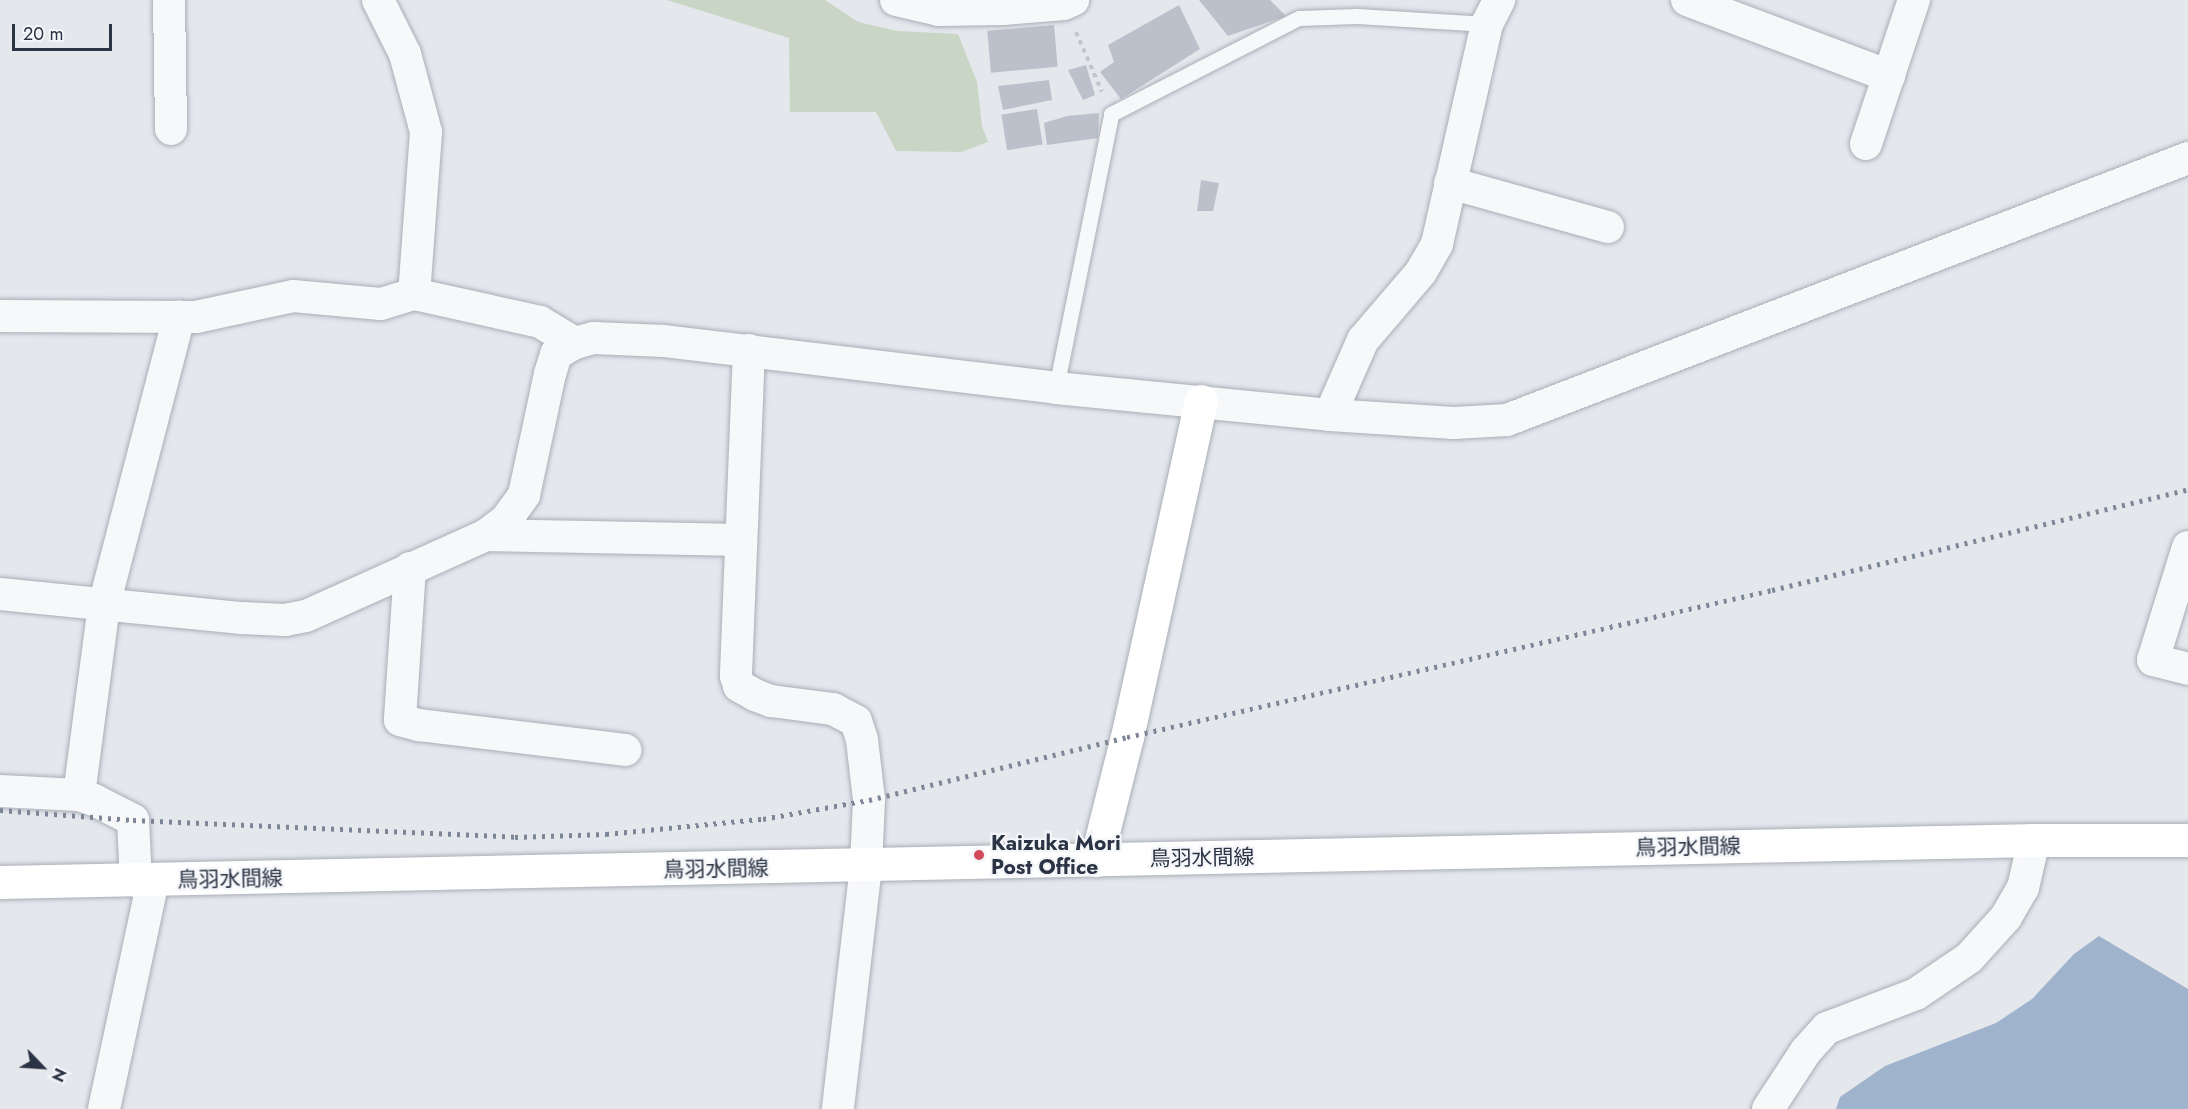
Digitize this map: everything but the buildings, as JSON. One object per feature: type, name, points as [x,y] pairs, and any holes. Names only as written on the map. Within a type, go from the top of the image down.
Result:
[{"type":"street","points":[[169,0],[171,129]]},
{"type":"street","points":[[378,0],[405,54],[426,132],[414,294]]},
{"type":"street","points":[[896,0],[939,10],[1069,2]]},
{"type":"street","points":[[1687,0],[1748,11],[1889,76]]},
{"type":"street","points":[[1866,144],[1914,0]]},
{"type":"street","points":[[1330,415],[1363,340],[1420,272],[1437,244],[1493,12]]},
{"type":"street","points":[[0,594],[285,620],[306,616],[486,536],[506,520],[524,495],[556,354],[575,343],[594,338],[640,340],[748,351],[1056,388],[1330,415],[1454,423],[1507,420],[2188,158]]},
{"type":"street","points":[[1450,183],[1608,227]]},
{"type":"street","points":[[0,316],[196,317],[292,296],[381,304],[414,294],[540,322],[575,343]]},
{"type":"street","points":[[79,795],[104,605],[179,317]]},
{"type":"street","points":[[748,351],[736,676],[739,686],[771,701],[833,709],[856,721],[862,740],[869,800],[866,866],[838,1109]]},
{"type":"street","points":[[1096,861],[1127,737],[1202,401]]},
{"type":"street","points":[[486,536],[741,540]]},
{"type":"street","points":[[2188,547],[2153,660],[2188,669]]},
{"type":"street","points":[[410,568],[400,720],[419,725],[625,750]]},
{"type":"street","points":[[0,791],[79,795],[112,808],[133,820],[144,881],[104,1109]]},
{"type":"street","points":[[1768,1109],[1806,1051],[1827,1028],[1916,994],[1969,958],[2006,917],[2023,888],[2034,840]]},
{"type":"street","name":"鳥羽水間線","points":[[0,882],[144,881],[2034,840],[2188,840]]},
{"type":"lane","points":[[1056,388],[1111,114],[1299,18],[1493,12]]},
{"type":"path","points":[[1069,2],[1111,114]]},
{"type":"green space","points":[[667,0],[825,0],[858,22],[897,31],[958,34],[977,82],[982,126],[988,142],[961,152],[896,151],[876,112],[790,112],[789,38]]},
{"type":"water","points":[[2099,936],[2188,989],[2188,1109],[1836,1109],[1840,1097],[1885,1066],[1996,1023],[2032,999],[2074,954]]},
{"type":"railway","points":[[0,810],[133,820],[515,837],[606,834],[763,819],[869,800],[1127,737],[1772,590],[2188,489]]},
{"type":"place","name":"Kaizuka Mori Post Office","points":[[979,855]]}]
